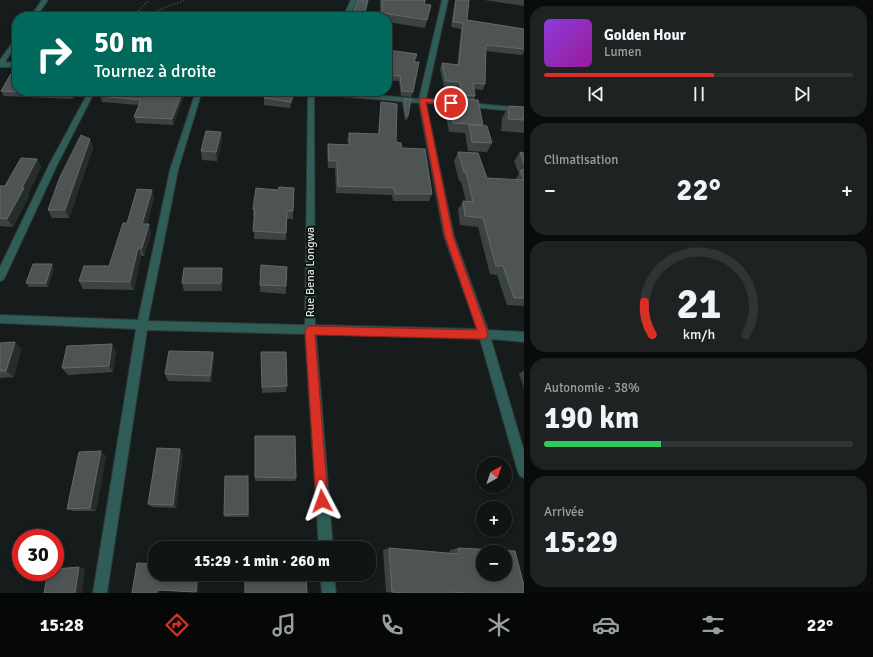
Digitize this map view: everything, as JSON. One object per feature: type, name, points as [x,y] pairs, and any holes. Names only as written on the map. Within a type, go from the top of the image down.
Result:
[{"type":"street","points":[[36,12],[44,0]]},
{"type":"street","points":[[348,12],[354,0]]},
{"type":"street","points":[[445,0],[422,100],[449,236],[484,334],[524,472]]},
{"type":"street","points":[[1,65],[12,48]]},
{"type":"street","points":[[1,65],[12,65]]},
{"type":"street","points":[[0,277],[53,165],[89,96]]},
{"type":"street","points":[[100,593],[142,325],[174,170],[198,96]]},
{"type":"street","name":"Rue Bena Longwa","points":[[310,96],[310,330],[325,541]]},
{"type":"street","points":[[372,96],[524,110]]},
{"type":"street","points":[[0,319],[142,325],[484,334],[524,337]]},
{"type":"street","points":[[328,581],[329,593]]},
{"type":"path","points":[[137,12],[149,0]]},
{"type":"path","points":[[154,12],[185,0]]},
{"type":"building","points":[[358,0],[368,0],[365,12],[353,12]]},
{"type":"building","points":[[382,0],[425,0],[424,4],[431,5],[427,20],[392,15],[392,12],[382,12]]},
{"type":"building","points":[[456,0],[469,0],[467,20],[524,29],[524,49],[486,45],[485,84],[473,83],[475,96],[462,95],[460,82],[446,81],[442,63],[459,65],[463,23],[453,22]]},
{"type":"building","points":[[392,51],[417,54],[414,62],[419,62],[413,92],[402,91],[400,76],[392,75]]},
{"type":"building","points":[[12,72],[12,91],[1,91]]},
{"type":"building","points":[[100,96],[181,96],[172,119],[134,117],[141,100]]},
{"type":"building","points":[[265,96],[293,96],[291,102],[264,98]]},
{"type":"building","points":[[404,99],[411,99],[408,116],[406,116]]},
{"type":"building","points":[[464,99],[478,100],[483,125],[453,123],[449,107],[465,108]]},
{"type":"building","points":[[381,102],[397,104],[396,142],[401,143],[402,148],[425,149],[432,194],[395,194],[394,188],[338,186],[337,161],[329,161],[328,144],[350,145],[349,133],[379,134]]},
{"type":"building","points":[[509,106],[524,107],[524,120],[508,119]]},
{"type":"building","points":[[469,125],[487,126],[492,143],[472,142]]},
{"type":"building","points":[[206,131],[221,132],[216,152],[201,151]]},
{"type":"building","points":[[81,135],[90,139],[65,210],[48,210],[60,177]]},
{"type":"building","points":[[458,152],[478,153],[487,178],[524,180],[524,298],[514,298],[503,266],[496,266],[483,218],[465,216],[463,201],[473,202],[466,172],[464,172]]},
{"type":"building","points":[[520,152],[524,153],[524,164]]},
{"type":"building","points":[[21,158],[37,159],[22,188],[24,188],[7,219],[0,218],[0,186],[5,186]]},
{"type":"building","points":[[524,169],[524,180],[520,171]]},
{"type":"building","points":[[279,187],[294,188],[293,211],[287,211],[286,233],[253,231],[255,209],[253,209],[256,188],[278,190]]},
{"type":"building","points":[[137,189],[152,190],[142,224],[149,224],[142,248],[138,248],[130,282],[79,281],[84,266],[109,266],[123,223],[127,223]]},
{"type":"building","points":[[33,264],[52,264],[46,283],[26,283]]},
{"type":"building","points":[[261,265],[287,267],[286,286],[260,285]]},
{"type":"building","points":[[184,268],[222,268],[221,283],[182,283]]},
{"type":"building","points":[[15,342],[6,371],[0,371],[0,343]]},
{"type":"building","points":[[112,344],[109,366],[62,368],[67,346]]},
{"type":"building","points":[[169,351],[213,352],[210,376],[165,374]]},
{"type":"building","points":[[261,352],[286,352],[287,386],[262,387]]},
{"type":"building","points":[[255,436],[295,436],[296,478],[255,477]]},
{"type":"building","points":[[157,448],[180,449],[173,505],[148,504]]},
{"type":"building","points":[[101,451],[90,508],[67,509],[79,452]]},
{"type":"building","points":[[225,476],[248,476],[248,514],[224,515]]},
{"type":"building","points":[[389,548],[459,554],[458,548],[476,549],[476,581],[512,581],[512,551],[515,551],[524,586],[524,593],[392,592]]},
{"type":"building","points":[[137,563],[148,564],[148,581],[197,581],[196,592],[157,590],[156,593],[132,593]]},
{"type":"building","points":[[79,567],[75,593],[44,593],[46,581],[64,581],[64,568]]},
{"type":"building","points":[[245,581],[306,581],[307,593],[245,593]]},
{"type":"route","points":[[322,501],[310,330],[484,334],[449,236],[422,100],[451,103]]}]
